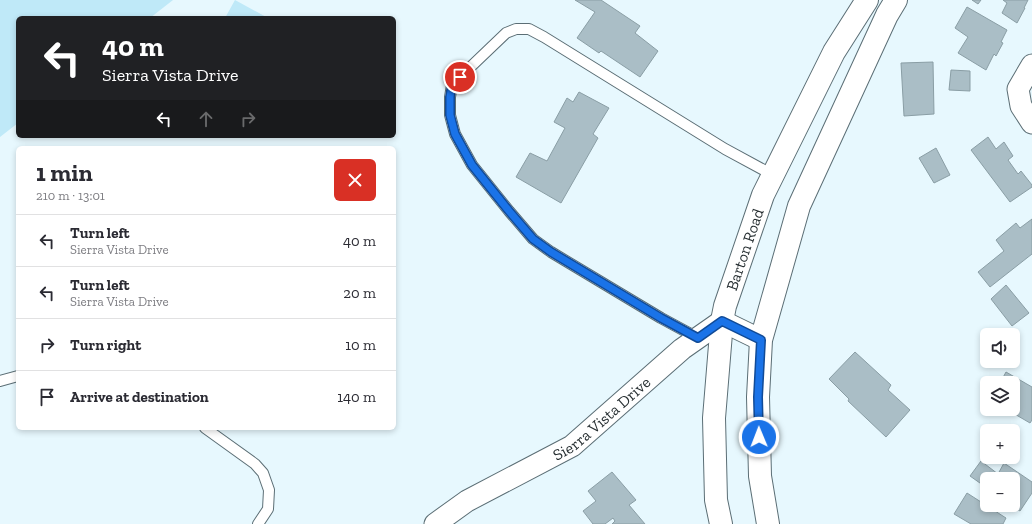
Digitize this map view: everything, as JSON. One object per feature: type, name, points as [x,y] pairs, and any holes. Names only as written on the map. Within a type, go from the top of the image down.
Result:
[{"type":"main road","name":"Barton Road","points":[[721,524],[716,500],[714,418],[722,321],[725,306],[763,195],[834,52],[867,0]]},
{"type":"main road","points":[[768,524],[760,476],[758,397],[761,340],[799,206],[887,16],[896,0]]},
{"type":"street","points":[[1032,65],[1018,89],[1020,106],[1032,123]]},
{"type":"street","points":[[722,321],[761,340]]},
{"type":"street","name":"Sierra Vista Drive","points":[[435,524],[467,501],[572,446],[682,349],[722,321]]},
{"type":"lane","points":[[698,338],[661,318],[551,252],[533,239],[472,165],[455,134],[450,115],[452,85],[506,33],[516,29],[530,29],[725,149],[773,175]]},
{"type":"lane","points":[[0,381],[16,377]]},
{"type":"lane","points":[[208,430],[256,464],[262,473],[269,490],[268,509],[258,524]]},
{"type":"shaded area","points":[[0,0],[173,0],[153,16],[16,16],[16,125],[0,137]]},
{"type":"shaded area","points":[[235,0],[264,16],[226,16]]},
{"type":"building","points":[[575,0],[601,0],[640,26],[635,33],[658,51],[640,77],[601,51],[599,53],[577,38],[595,12]]},
{"type":"building","points":[[972,0],[981,0],[978,4]]},
{"type":"building","points":[[1003,0],[1028,0],[1017,23],[1002,13],[1007,3]]},
{"type":"building","points":[[967,7],[1007,30],[1001,42],[1003,43],[996,56],[994,54],[986,70],[958,53],[968,37],[955,28]]},
{"type":"building","points":[[933,62],[934,114],[904,116],[901,63]]},
{"type":"building","points":[[951,70],[970,71],[970,91],[949,90]]},
{"type":"building","points":[[579,92],[609,108],[593,134],[598,138],[561,203],[516,177],[530,153],[547,161],[565,128],[554,122],[567,98],[573,102]]},
{"type":"building","points":[[988,137],[996,149],[1004,142],[1013,156],[1008,160],[1018,174],[1021,171],[1032,185],[1032,187],[1010,202],[971,150]]},
{"type":"building","points":[[936,148],[950,175],[934,183],[919,158]]},
{"type":"building","points":[[1032,219],[1032,254],[990,287],[978,272],[1004,251],[996,240],[1016,223],[1020,228]]},
{"type":"building","points":[[1006,285],[1029,313],[1012,326],[991,299]]},
{"type":"building","points":[[855,352],[891,385],[888,390],[910,410],[886,437],[848,401],[849,399],[829,379]]},
{"type":"building","points":[[1006,372],[1013,376],[1004,376]]},
{"type":"building","points":[[1020,380],[1032,387],[1032,420],[1030,423],[1018,416],[1020,416]]},
{"type":"building","points":[[980,462],[980,464],[985,464],[995,472],[980,472],[980,483],[970,476]]},
{"type":"building","points":[[1003,464],[1017,472],[999,472]]},
{"type":"building","points":[[612,472],[636,500],[629,505],[645,524],[612,524],[615,521],[613,518],[605,524],[593,524],[583,511],[596,501],[588,491]]},
{"type":"building","points":[[1020,474],[1032,482],[1032,493],[1020,511]]},
{"type":"building","points":[[967,493],[980,501],[980,512],[997,512],[1006,518],[1003,524],[971,524],[954,514]]},
{"type":"route","points":[[460,77],[452,85],[450,97],[450,115],[455,134],[472,165],[533,239],[551,252],[661,318],[698,338],[722,321],[761,340],[758,397],[759,437]]}]
